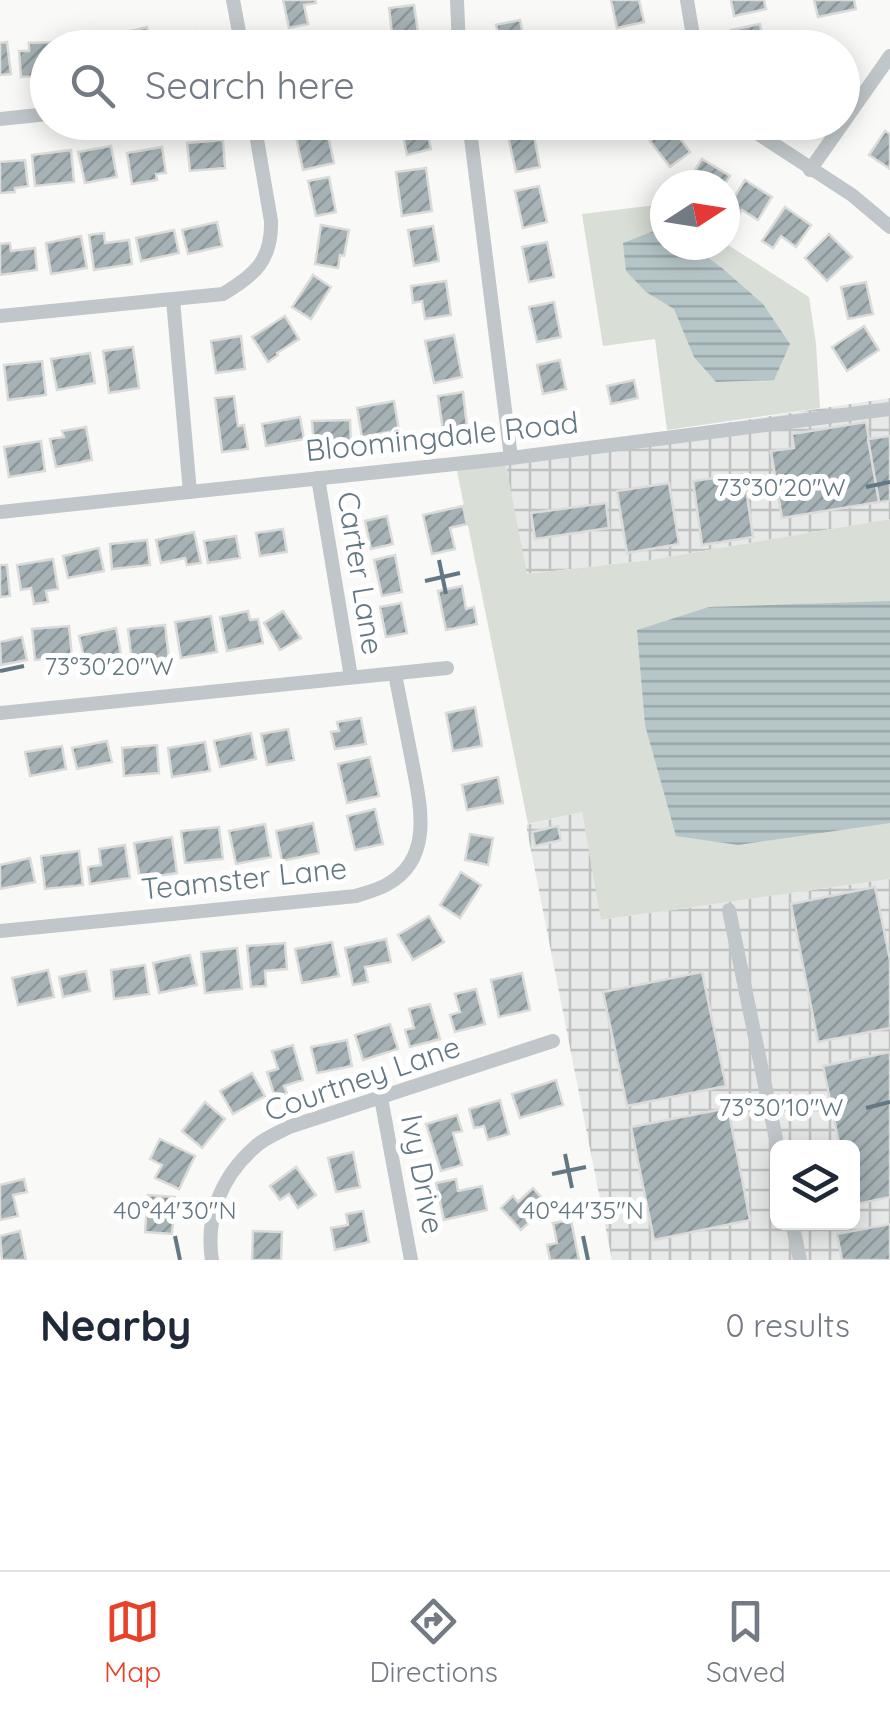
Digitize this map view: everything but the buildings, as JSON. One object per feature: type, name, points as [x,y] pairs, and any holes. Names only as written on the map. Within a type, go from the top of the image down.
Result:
[{"type":"street","points":[[233,0],[239,30]]},
{"type":"street","points":[[457,0],[458,30]]},
{"type":"street","points":[[687,0],[693,30]]},
{"type":"street","points":[[860,99],[890,56]]},
{"type":"street","points":[[0,119],[30,116]]},
{"type":"street","points":[[0,316],[223,294],[248,279],[266,254],[272,234],[257,140]]},
{"type":"street","points":[[471,140],[511,458]]},
{"type":"street","points":[[766,140],[852,195],[890,227]]},
{"type":"street","points":[[810,170],[831,140]]},
{"type":"street","points":[[173,300],[190,492]]},
{"type":"street","name":"Bloomingdale Road","points":[[0,512],[511,458],[890,409]]},
{"type":"street","name":"Carter Lane","points":[[318,478],[351,677]]},
{"type":"street","points":[[0,712],[447,668]]},
{"type":"street","name":"Teamster Lane","points":[[0,931],[356,896],[386,885],[412,859],[420,838],[422,812],[396,674]]},
{"type":"street","points":[[729,910],[776,1140]]},
{"type":"street","name":"Courtney Lane","points":[[212,1260],[210,1224],[216,1200],[228,1176],[257,1145],[290,1128],[552,1041]]},
{"type":"street","name":"Ivy Drive","points":[[381,1098],[411,1260]]},
{"type":"street","points":[[794,1230],[800,1260]]},
{"type":"shaded area","points":[[650,206],[650,260],[740,260],[740,253],[809,297],[820,408],[667,430],[655,339],[603,346],[582,214]]},
{"type":"shaded area","points":[[650,232],[650,260],[711,260],[763,304],[790,344],[774,380],[716,382],[694,357],[674,309],[646,292],[626,271],[623,243]]},
{"type":"shaded area","points":[[890,398],[890,519],[650,560],[526,574],[504,456]]},
{"type":"shaded area","points":[[504,456],[527,574],[650,560],[890,519],[890,879],[601,920],[582,812],[528,824],[455,461]]},
{"type":"shaded area","points":[[890,601],[890,823],[738,845],[676,836],[645,725],[637,630],[709,607]]},
{"type":"shaded area","points":[[582,812],[602,920],[890,879],[890,1260],[612,1260],[526,825]]}]
